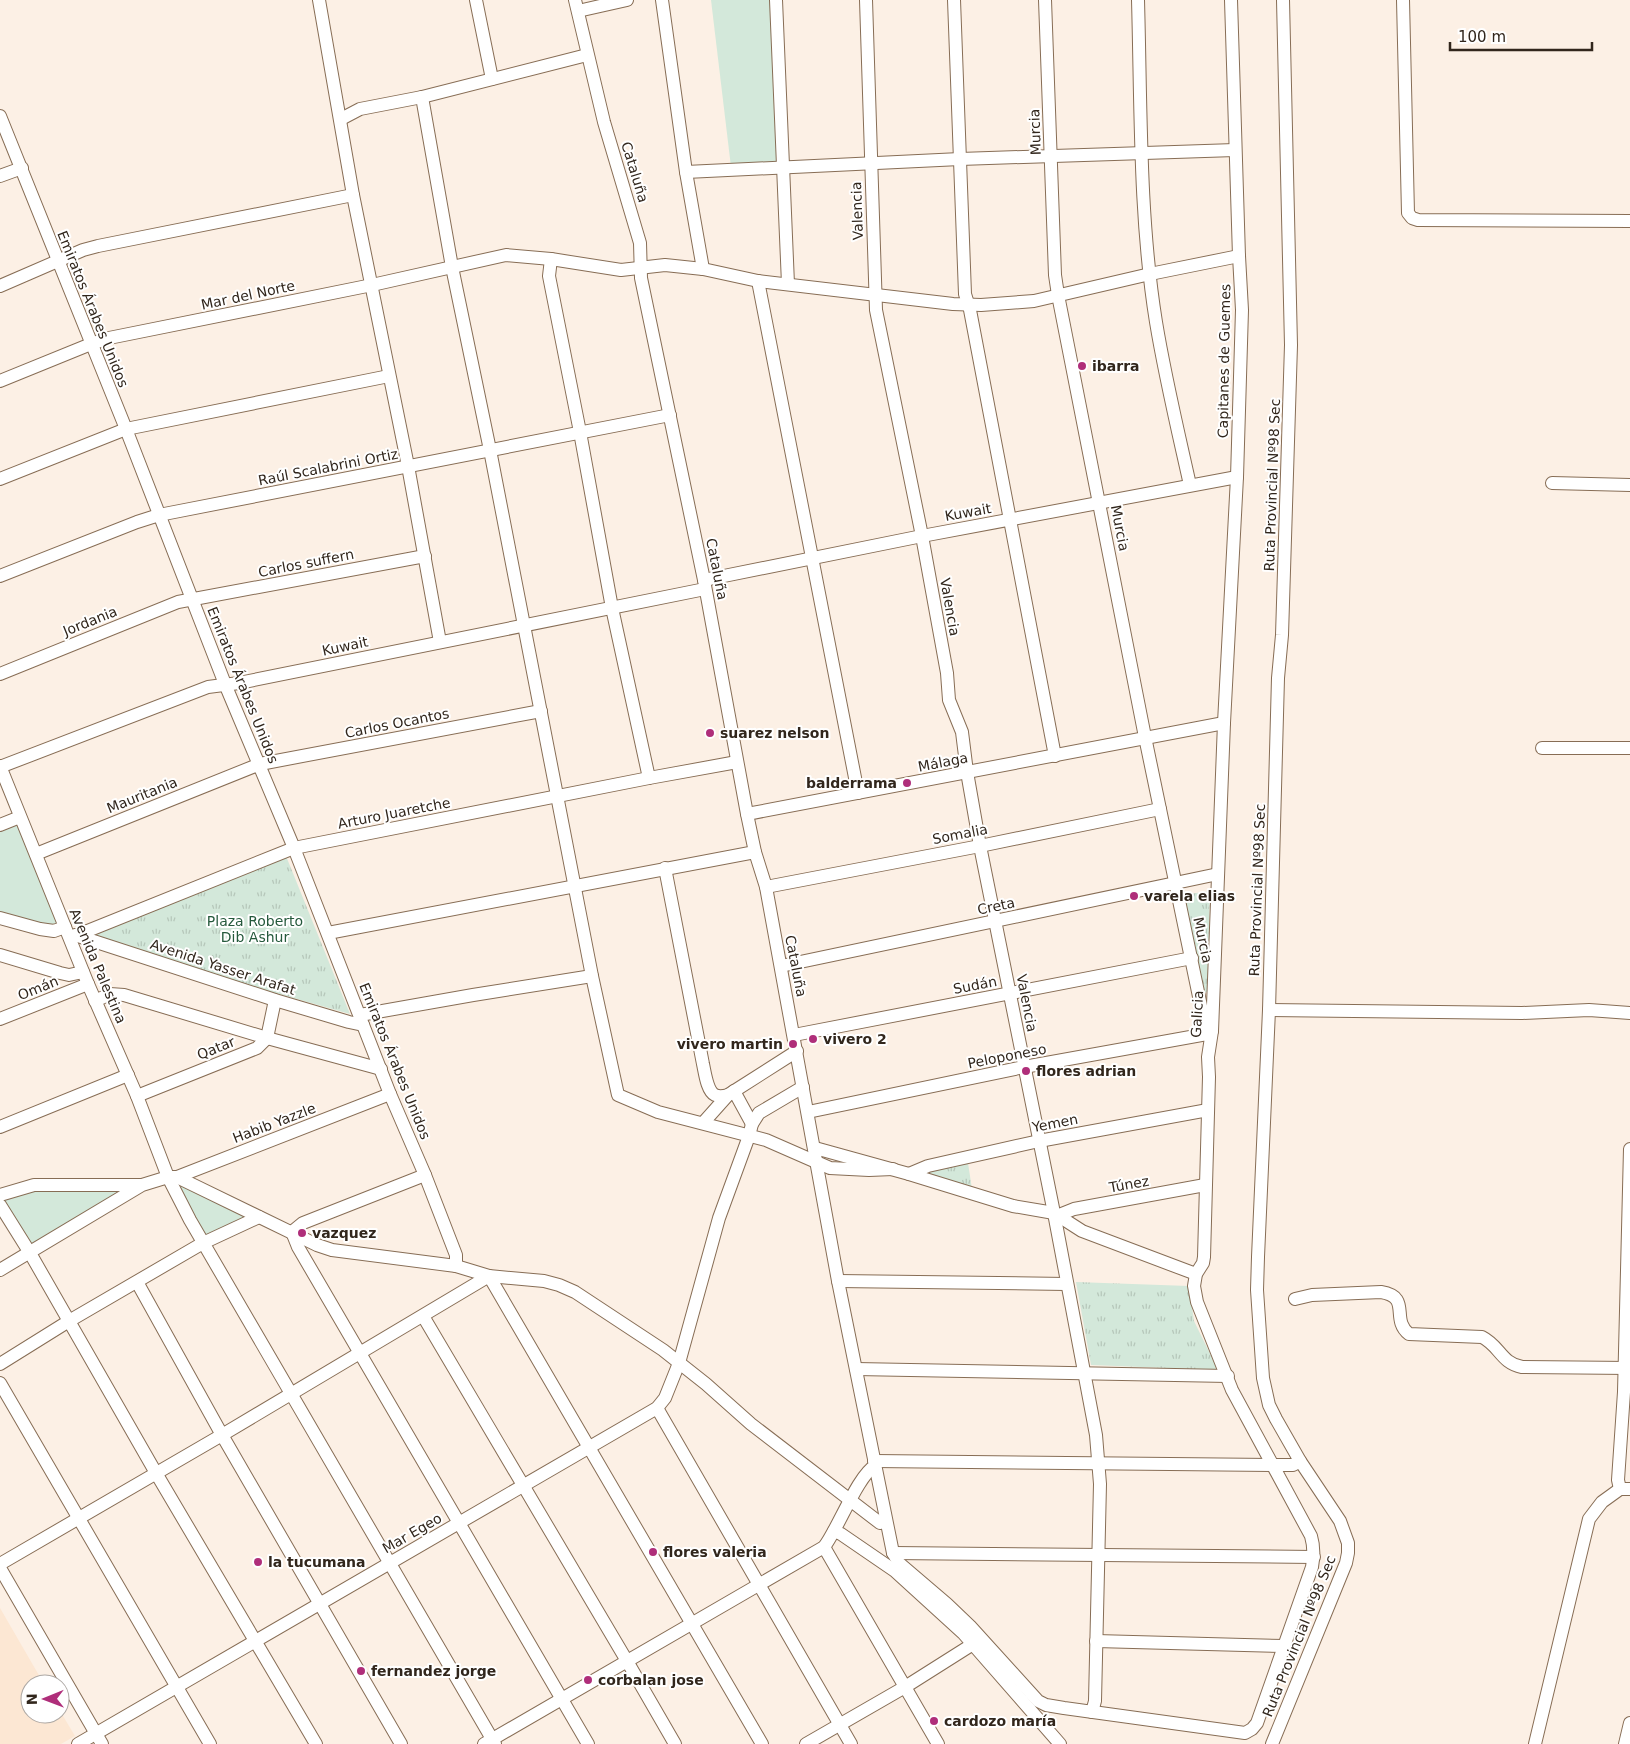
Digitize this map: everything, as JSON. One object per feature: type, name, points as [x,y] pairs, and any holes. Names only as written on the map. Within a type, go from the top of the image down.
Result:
[{"type":"street","points":[[319,0],[353,194],[408,466],[440,642]]},
{"type":"street","points":[[476,0],[492,79]]},
{"type":"street","points":[[576,5],[627,0]]},
{"type":"street","points":[[662,0],[686,172],[703,269]]},
{"type":"street","points":[[776,0],[788,284]]},
{"type":"street","name":"Valencia","points":[[866,0],[876,310],[922,536],[947,672],[949,700],[962,732],[980,846],[1039,1141],[1056,1214],[1066,1284],[1096,1435],[1099,1463],[1098,1554],[1095,1701],[1092,1712]]},
{"type":"street","points":[[954,0],[965,294],[1055,756]]},
{"type":"street","name":"Murcia","points":[[1045,0],[1055,275],[1058,295],[1145,737],[1209,1033]]},
{"type":"street","points":[[1138,0],[1142,154],[1150,274],[1156,322],[1190,485]]},
{"type":"street","name":"Capitanes de Guemes","points":[[1224,723],[1237,477],[1242,310],[1231,0]]},
{"type":"street","name":"Ruta Provincial Nº98 Sec","points":[[1272,1744],[1348,1553],[1348,1543],[1340,1521],[1300,1462],[1269,1405],[1263,1378],[1259,1318],[1258,1257],[1269,1010],[1278,688],[1282,635],[1291,345],[1283,0]]},
{"type":"street","points":[[1403,0],[1408,213],[1412,218],[1418,220],[1630,221]]},
{"type":"street","name":"Cataluña","points":[[576,5],[604,122],[640,243],[640,269],[705,584],[747,814],[755,852],[766,887],[873,1465]]},
{"type":"street","points":[[341,119],[360,109],[422,97],[587,55]]},
{"type":"street","points":[[422,97],[452,267],[490,450],[574,887],[618,1095],[658,1112],[703,1123],[750,1130],[766,1140],[830,1168],[893,1169]]},
{"type":"street","name":"Emiratos Árabes Unidos","points":[[0,116],[126,429],[225,684],[260,764],[390,1094],[425,1174],[456,1255],[456,1266]]},
{"type":"street","points":[[686,172],[960,159],[1235,150]]},
{"type":"street","points":[[0,176],[22,168]]},
{"type":"street","points":[[0,286],[83,250],[98,246],[353,194]]},
{"type":"street","name":"Mar del Norte","points":[[0,381],[91,344],[122,335],[372,285],[506,254],[621,270],[665,265],[703,269],[758,281],[968,305],[1034,301],[1150,274],[1239,256]]},
{"type":"street","points":[[551,259],[549,276],[612,608],[649,778]]},
{"type":"street","points":[[758,281],[858,793]]},
{"type":"street","points":[[0,479],[126,429],[389,376]]},
{"type":"street","name":"Raúl Scalabrini Ortiz","points":[[0,576],[136,522],[159,515],[670,415]]},
{"type":"street","name":"Kuwait","points":[[0,767],[208,687],[240,683],[612,608],[813,558],[1237,477]]},
{"type":"street","points":[[1552,483],[1630,485]]},
{"type":"street","name":"Carlos suffern","points":[[192,600],[424,556]]},
{"type":"street","name":"Jordania","points":[[0,674],[178,602],[192,600]]},
{"type":"street","name":"Carlos Ocantos","points":[[260,764],[541,711]]},
{"type":"street","name":"Málaga","points":[[747,814],[1224,723]]},
{"type":"street","name":"Galicia","points":[[1224,723],[1208,1057],[1204,1257],[1202,1266],[1196,1274],[1194,1286],[1196,1302],[1228,1376],[1232,1390],[1311,1536],[1314,1557]]},
{"type":"street","points":[[1542,748],[1630,748]]},
{"type":"street","name":"Arturo Juaretche","points":[[70,933],[294,848],[737,762]]},
{"type":"street","name":"Mauritania","points":[[36,854],[260,764]]},
{"type":"street","name":"Avenida Palestina","points":[[0,767],[70,933],[85,978],[203,1243],[390,1562],[491,1742]]},
{"type":"street","name":"Somalia","points":[[766,887],[1160,809]]},
{"type":"street","points":[[0,824],[20,817]]},
{"type":"street","points":[[328,933],[755,852]]},
{"type":"street","points":[[665,868],[703,1064],[710,1088],[718,1096],[731,1093]]},
{"type":"street","name":"Creta","points":[[780,966],[1218,874]]},
{"type":"street","name":"Avenida Yasser Arafat","points":[[0,918],[40,929],[70,933],[275,1000],[349,1022],[361,1020]]},
{"type":"street","points":[[0,955],[60,973],[85,978]]},
{"type":"street","name":"Sudán","points":[[794,1035],[1192,958]]},
{"type":"street","points":[[361,1020],[473,995],[592,976]]},
{"type":"street","name":"Omán","points":[[0,1019],[85,978]]},
{"type":"street","points":[[95,1001],[110,994],[124,995],[266,1038],[381,1069]]},
{"type":"street","points":[[266,1038],[275,1000]]},
{"type":"street","points":[[1269,1010],[1522,1013],[1589,1010],[1630,1013]]},
{"type":"street","name":"Peloponeso","points":[[808,1112],[1024,1067],[1209,1033]]},
{"type":"street","name":"Qatar","points":[[137,1096],[257,1048],[266,1038]]},
{"type":"street","points":[[703,1123],[731,1093],[797,1051]]},
{"type":"street","points":[[0,1127],[128,1075]]},
{"type":"street","points":[[803,1087],[764,1110],[750,1130],[719,1218],[680,1363],[665,1398],[657,1408],[851,1744]]},
{"type":"street","points":[[731,1093],[750,1130]]},
{"type":"street","name":"Habib Yazzle","points":[[142,1185],[172,1177],[390,1094]]},
{"type":"street","name":"Yemen","points":[[909,1174],[928,1166],[1039,1141],[1208,1110]]},
{"type":"street","points":[[815,1148],[893,1169],[1013,1206],[1056,1214],[1082,1231],[1196,1274]]},
{"type":"street","points":[[1535,1744],[1589,1519],[1602,1502],[1625,1489],[1618,1480],[1627,1392],[1630,1149]]},
{"type":"street","points":[[292,1232],[303,1223],[425,1174]]},
{"type":"street","points":[[172,1177],[259,1216],[316,1245],[332,1250],[456,1266],[489,1276],[534,1279],[559,1285],[575,1292],[680,1363],[751,1424],[880,1524]]},
{"type":"street","points":[[0,1195],[34,1185],[142,1185]]},
{"type":"street","points":[[0,1270],[142,1185]]},
{"type":"street","name":"Túnez","points":[[1056,1214],[1205,1185]]},
{"type":"street","points":[[0,1205],[30,1253],[156,1473],[316,1744]]},
{"type":"street","points":[[0,1364],[69,1321],[203,1243],[259,1216]]},
{"type":"street","points":[[292,1232],[298,1247],[588,1744]]},
{"type":"street","points":[[0,1564],[222,1435],[489,1276]]},
{"type":"street","points":[[489,1276],[762,1744]]},
{"type":"street","points":[[838,1281],[1066,1284]]},
{"type":"street","points":[[137,1282],[222,1435],[401,1744]]},
{"type":"street","points":[[1295,1299],[1312,1295],[1390,1293],[1398,1301],[1401,1325],[1409,1334],[1482,1338],[1491,1342],[1510,1363],[1517,1366],[1627,1368]]},
{"type":"street","points":[[423,1316],[674,1744]]},
{"type":"street","points":[[856,1369],[1228,1376]]},
{"type":"street","points":[[0,1383],[210,1744]]},
{"type":"street","name":"Mar Egeo","points":[[78,1744],[99,1739],[176,1687],[657,1408]]},
{"type":"street","points":[[873,1465],[1099,1463],[1293,1465],[1300,1462]]},
{"type":"street","points":[[491,1742],[824,1547],[850,1500],[873,1465]]},
{"type":"street","points":[[873,1465],[884,1547],[894,1571]]},
{"type":"street","points":[[873,1465],[893,1553],[899,1563],[947,1604],[1036,1708],[1060,1744]]},
{"type":"street","points":[[834,1532],[841,1534],[894,1571],[977,1640]]},
{"type":"street","points":[[824,1547],[938,1744]]},
{"type":"street","points":[[893,1553],[1314,1557],[1257,1722],[1249,1732],[1092,1712],[1036,1708]]},
{"type":"street","points":[[0,1568],[99,1739]]},
{"type":"street","points":[[806,1744],[905,1687],[977,1640]]},
{"type":"street","points":[[1096,1640],[1284,1646]]},
{"type":"street","points":[[1625,1744],[1630,1723]]},
{"type":"shaded area","points":[[0,1608],[38,1674],[20,1674],[20,1724],[68,1724],[75,1736],[61,1744],[0,1744]]},
{"type":"green space","points":[[711,0],[773,0],[780,164],[731,167]]},
{"type":"green space","points":[[18,823],[64,926],[53,929],[0,916],[0,829]]},
{"type":"green space","name":"Plaza Roberto Dib Ashur","points":[[286,856],[350,1014],[219,977],[91,936]]},
{"type":"green space","points":[[1210,891],[1207,992],[1203,993],[1183,895]]},
{"type":"green space","points":[[968,1163],[972,1189],[931,1175],[928,1170]]},
{"type":"green space","points":[[169,1177],[257,1216],[203,1242]]},
{"type":"green space","points":[[140,1186],[30,1251],[0,1196],[27,1187]]},
{"type":"green space","points":[[1076,1282],[1189,1286],[1194,1321],[1218,1370],[1091,1365]]},
{"type":"place","name":"ibarra","points":[[1082,366]]},
{"type":"place","name":"suarez nelson","points":[[710,733]]},
{"type":"place","name":"balderrama","points":[[907,783]]},
{"type":"place","name":"varela elias","points":[[1134,896]]},
{"type":"place","name":"vivero 2","points":[[813,1039]]},
{"type":"place","name":"vivero martin","points":[[793,1044]]},
{"type":"place","name":"flores adrian","points":[[1026,1071]]},
{"type":"place","name":"vazquez","points":[[302,1233]]},
{"type":"place","name":"flores valeria","points":[[653,1552]]},
{"type":"place","name":"la tucumana","points":[[258,1562]]},
{"type":"place","name":"fernandez jorge","points":[[361,1671]]},
{"type":"place","name":"corbalan jose","points":[[588,1680]]},
{"type":"place","name":"cardozo maría","points":[[934,1721]]}]
